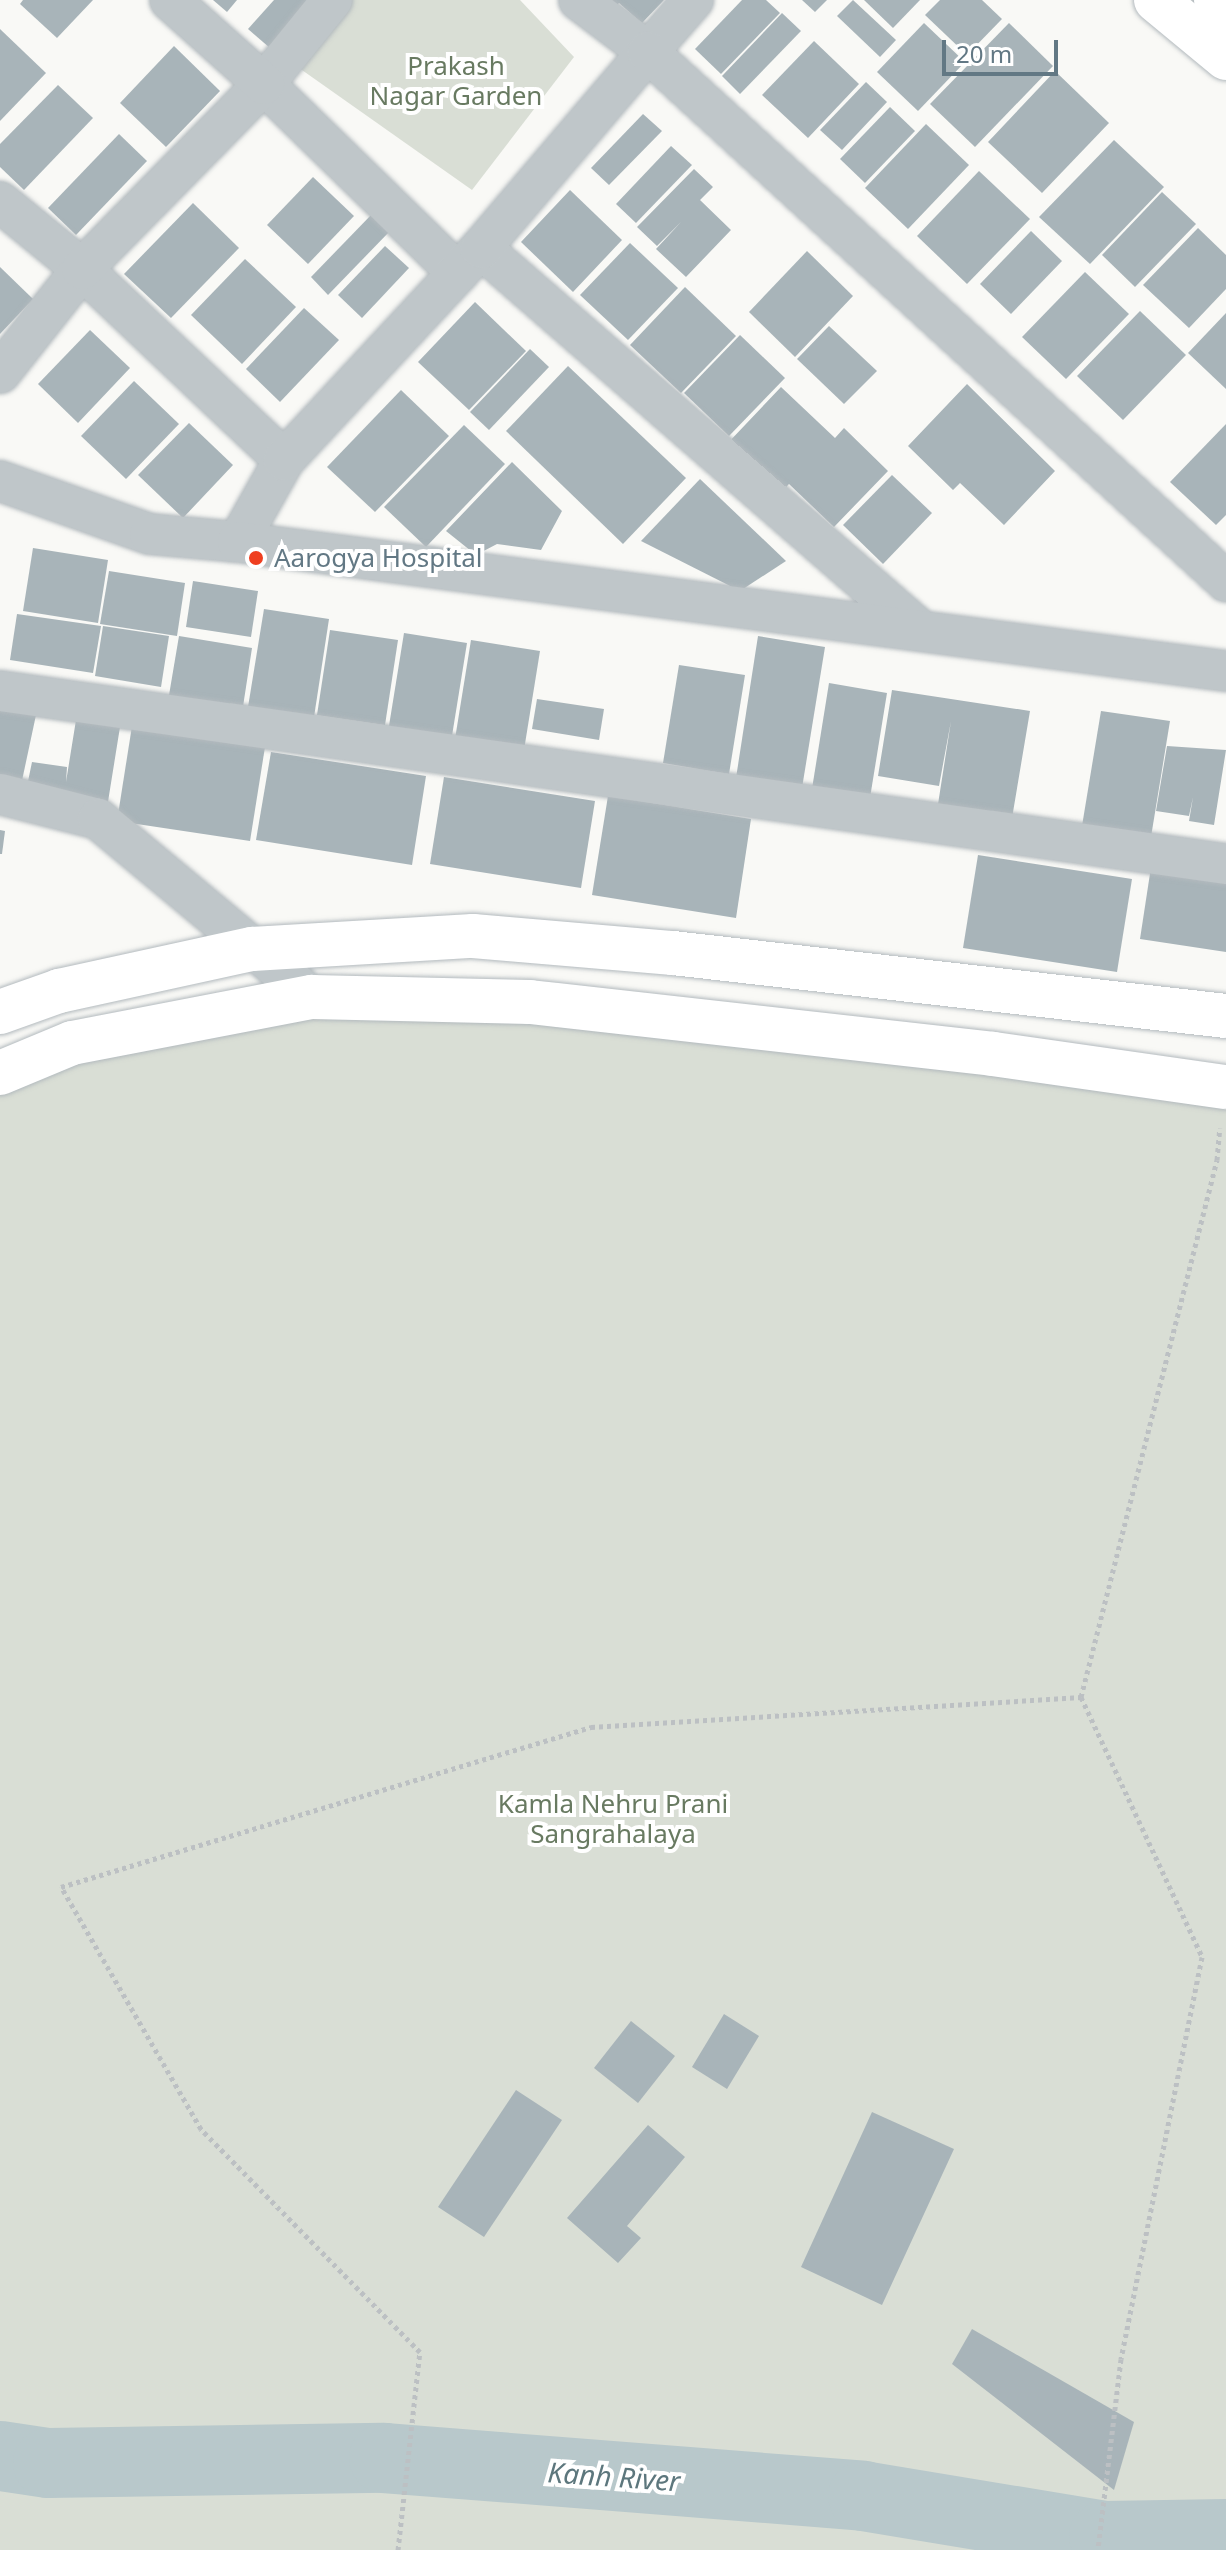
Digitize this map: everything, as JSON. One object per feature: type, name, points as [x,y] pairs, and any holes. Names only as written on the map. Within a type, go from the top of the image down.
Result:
[{"type":"main road","points":[[1156,0],[1226,58]]},
{"type":"main road","points":[[1216,0],[1226,9]]},
{"type":"main road","points":[[0,1012],[59,991],[252,949],[473,936],[673,953],[1226,1016]]},
{"type":"main road","points":[[0,1073],[72,1043],[312,997],[530,1002],[993,1054],[1225,1087]]},
{"type":"street","points":[[170,0],[469,260],[920,630]]},
{"type":"street","points":[[0,373],[82,269],[264,84],[332,0]]},
{"type":"street","points":[[579,0],[648,52],[1226,581]]},
{"type":"street","points":[[238,542],[284,460],[469,260],[693,0]]},
{"type":"street","points":[[0,202],[82,269],[284,460]]},
{"type":"street","points":[[0,484],[150,534],[238,542],[1226,671]]},
{"type":"street","points":[[0,691],[1226,864]]},
{"type":"street","points":[[0,794],[98,819],[312,997]]},
{"type":"path","points":[[1098,2550],[1117,2392],[1202,1957],[1081,1697],[1217,1160],[1225,1087]]},
{"type":"path","points":[[398,2550],[420,2352],[201,2129],[61,1887],[591,1727],[1081,1697]]},
{"type":"green space","name":"Prakash Nagar Garden","points":[[342,0],[520,0],[574,57],[472,190],[292,63]]},
{"type":"green space","name":"Kamla Nehru Prani Sangrahalaya","points":[[312,997],[1226,1087],[1226,2550],[0,2550],[0,1073]]},
{"type":"building","points":[[23,0],[93,0],[57,38],[20,4]]},
{"type":"building","points":[[213,0],[237,0],[227,12]]},
{"type":"building","points":[[274,0],[327,0],[270,48],[248,29]]},
{"type":"building","points":[[602,0],[664,0],[642,23],[619,3],[613,9]]},
{"type":"building","points":[[742,0],[766,0],[780,13],[721,74],[695,49]]},
{"type":"building","points":[[802,0],[827,0],[815,12]]},
{"type":"building","points":[[853,0],[896,40],[880,57],[837,16]]},
{"type":"building","points":[[864,0],[920,0],[893,28]]},
{"type":"building","points":[[940,0],[982,0],[1002,19],[967,55],[925,15]]},
{"type":"building","points":[[782,13],[801,31],[740,94],[722,76]]},
{"type":"building","points":[[924,23],[965,62],[918,111],[877,72]]},
{"type":"building","points":[[1009,23],[1053,66],[975,147],[930,104]]},
{"type":"building","points":[[0,29],[46,73],[0,121]]},
{"type":"building","points":[[814,41],[859,84],[808,138],[762,95]]},
{"type":"building","points":[[174,46],[220,91],[166,147],[120,103]]},
{"type":"building","points":[[1055,71],[1109,123],[1042,193],[988,142]]},
{"type":"building","points":[[866,82],[887,102],[842,150],[820,130]]},
{"type":"building","points":[[58,85],[93,118],[24,190],[0,167],[0,144]]},
{"type":"building","points":[[890,107],[915,131],[865,183],[840,159]]},
{"type":"building","points":[[643,114],[662,131],[609,185],[591,168]]},
{"type":"building","points":[[926,124],[969,165],[908,229],[865,188]]},
{"type":"building","points":[[119,134],[147,161],[76,235],[48,208]]},
{"type":"building","points":[[1114,140],[1164,187],[1090,264],[1039,217]]},
{"type":"building","points":[[671,146],[692,165],[636,223],[616,204]]},
{"type":"building","points":[[694,169],[713,187],[700,200],[731,230],[686,277],[656,249],[681,222],[657,246],[637,227]]},
{"type":"building","points":[[979,171],[1030,219],[967,284],[917,236]]},
{"type":"building","points":[[313,177],[354,216],[308,264],[267,225]]},
{"type":"building","points":[[570,190],[622,240],[573,292],[521,242]]},
{"type":"building","points":[[1162,192],[1196,224],[1135,287],[1102,255]]},
{"type":"building","points":[[193,203],[239,248],[171,318],[124,274]]},
{"type":"building","points":[[372,214],[390,231],[328,295],[311,277]]},
{"type":"building","points":[[1198,228],[1226,255],[1226,289],[1189,328],[1143,285]]},
{"type":"building","points":[[1031,231],[1062,261],[1011,314],[980,284]]},
{"type":"building","points":[[630,243],[678,288],[628,340],[580,295]]},
{"type":"building","points":[[385,246],[409,268],[362,318],[338,295]]},
{"type":"building","points":[[807,251],[853,296],[795,357],[749,312]]},
{"type":"building","points":[[245,259],[296,307],[242,364],[191,315]]},
{"type":"building","points":[[0,267],[33,299],[0,334]]},
{"type":"building","points":[[1085,272],[1129,314],[1066,379],[1022,337]]},
{"type":"building","points":[[685,287],[736,336],[681,393],[630,345]]},
{"type":"building","points":[[475,302],[526,351],[469,410],[418,362]]},
{"type":"building","points":[[304,308],[339,340],[280,402],[246,369]]},
{"type":"building","points":[[1140,311],[1186,355],[1123,420],[1077,376]]},
{"type":"building","points":[[1226,313],[1226,389],[1188,353]]},
{"type":"building","points":[[829,326],[877,371],[844,404],[797,359]]},
{"type":"building","points":[[90,330],[130,368],[78,423],[38,384]]},
{"type":"building","points":[[740,335],[785,378],[729,436],[684,393]]},
{"type":"building","points":[[530,349],[549,367],[489,430],[470,412]]},
{"type":"building","points":[[568,366],[686,478],[623,544],[506,431]]},
{"type":"building","points":[[134,381],[179,424],[126,479],[81,436]]},
{"type":"building","points":[[967,384],[1055,471],[1004,525],[960,483],[953,490],[908,446]]},
{"type":"building","points":[[781,387],[835,438],[844,428],[888,471],[834,527],[789,484],[778,495],[726,445]]},
{"type":"building","points":[[401,390],[449,436],[375,512],[327,467]]},
{"type":"building","points":[[189,423],[233,465],[183,518],[138,475]]},
{"type":"building","points":[[1226,424],[1226,515],[1216,525],[1170,482]]},
{"type":"building","points":[[464,425],[505,464],[426,547],[384,507]]},
{"type":"building","points":[[512,462],[562,511],[541,550],[497,544],[476,555],[446,531]]},
{"type":"building","points":[[892,475],[932,513],[883,564],[843,525]]},
{"type":"building","points":[[700,479],[786,561],[740,591],[641,541]]},
{"type":"building","points":[[33,548],[108,560],[98,623],[23,611]]},
{"type":"building","points":[[109,571],[185,583],[177,636],[100,624]]},
{"type":"building","points":[[193,581],[258,591],[251,637],[186,627]]},
{"type":"building","points":[[264,609],[329,619],[314,717],[248,707]]},
{"type":"building","points":[[17,614],[101,626],[93,673],[10,660]]},
{"type":"building","points":[[103,626],[169,636],[161,687],[95,676]]},
{"type":"building","points":[[330,630],[398,640],[385,725],[317,715]]},
{"type":"building","points":[[404,633],[467,643],[451,742],[388,732]]},
{"type":"building","points":[[179,636],[252,648],[242,713],[168,701]]},
{"type":"building","points":[[758,636],[825,647],[802,788],[736,778]]},
{"type":"building","points":[[471,640],[540,651],[524,750],[455,739]]},
{"type":"building","points":[[679,665],[745,675],[729,774],[663,763]]},
{"type":"building","points":[[829,683],[887,693],[869,804],[811,795]]},
{"type":"building","points":[[892,690],[1030,711],[1010,830],[936,817],[951,721],[939,786],[878,776]]},
{"type":"building","points":[[537,699],[604,709],[599,740],[532,729]]},
{"type":"building","points":[[0,707],[36,715],[20,790],[0,785]]},
{"type":"building","points":[[1101,711],[1170,721],[1150,843],[1081,832]]},
{"type":"building","points":[[76,720],[120,727],[107,808],[26,791],[32,762],[67,767],[66,782]]},
{"type":"building","points":[[132,726],[265,747],[250,841],[117,821]]},
{"type":"building","points":[[1167,746],[1226,750],[1214,825],[1189,821],[1193,797],[1189,816],[1156,811]]},
{"type":"building","points":[[271,752],[426,776],[412,865],[256,840]]},
{"type":"building","points":[[444,777],[595,801],[581,888],[430,864]]},
{"type":"building","points":[[608,796],[751,819],[736,918],[592,895]]},
{"type":"building","points":[[0,830],[5,831],[2,854],[0,854]]},
{"type":"building","points":[[978,855],[1132,879],[1117,972],[963,948]]},
{"type":"building","points":[[1151,867],[1226,879],[1226,952],[1140,939]]},
{"type":"building","points":[[724,2014],[759,2036],[727,2089],[692,2067]]},
{"type":"building","points":[[631,2021],[675,2056],[638,2103],[594,2068]]},
{"type":"building","points":[[516,2090],[562,2120],[484,2237],[438,2207]]},
{"type":"building","points":[[872,2112],[954,2149],[882,2305],[801,2267]]},
{"type":"building","points":[[648,2125],[685,2157],[627,2226],[641,2238],[618,2263],[567,2218]]},
{"type":"building","points":[[972,2329],[1134,2422],[1114,2490],[952,2364]]},
{"type":"waterway","name":"Kanh River","points":[[0,2456],[48,2463],[384,2458],[863,2496],[1104,2536],[1226,2534]]},
{"type":"place","name":"Aarogya Hospital","points":[[256,558]]}]
